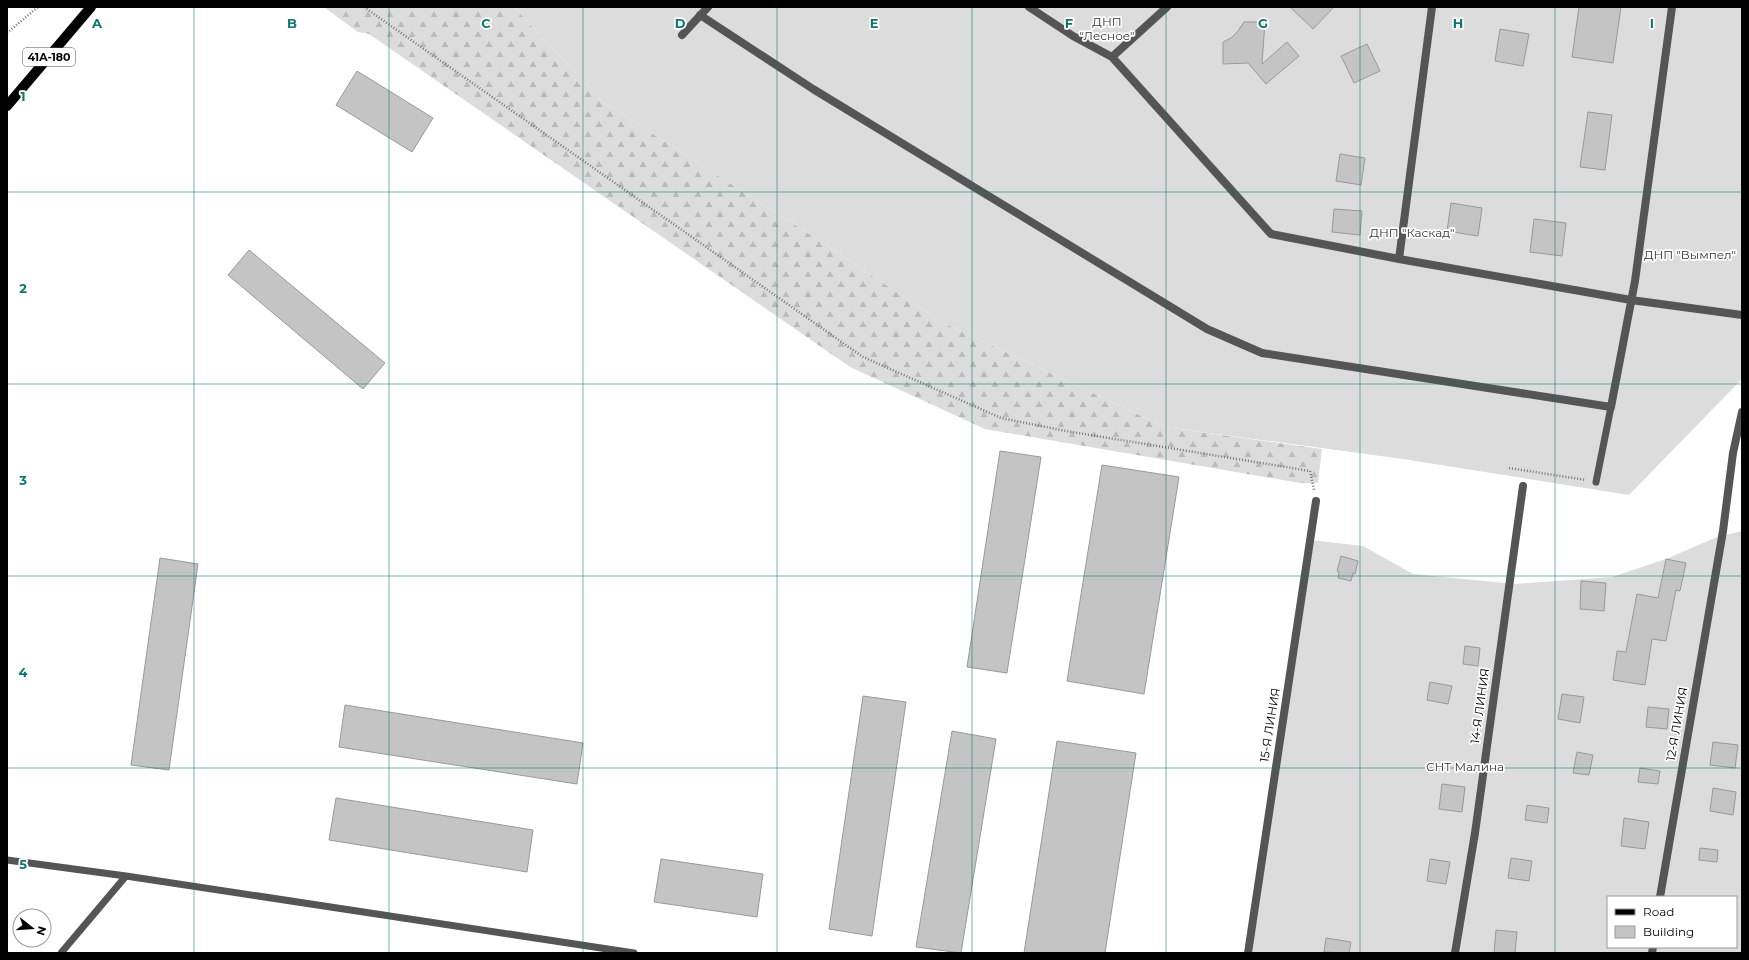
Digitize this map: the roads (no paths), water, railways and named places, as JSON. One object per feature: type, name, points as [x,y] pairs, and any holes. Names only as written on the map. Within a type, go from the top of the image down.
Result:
[{"type":"main road","name":"41А-180","points":[[7,106],[91,7]]},
{"type":"street","points":[[682,35],[708,7]]},
{"type":"street","points":[[1029,7],[1073,36],[1112,57],[1271,234],[1398,259],[1630,300],[1742,314]]},
{"type":"street","points":[[1112,57],[1167,7]]},
{"type":"street","points":[[1398,259],[1432,7]]},
{"type":"street","points":[[700,15],[813,89],[1207,329],[1225,338],[1262,353],[1611,407],[1630,300],[1635,281],[1672,7]]},
{"type":"street","name":"12-Я ЛИНИЯ","points":[[1660,896],[1719,555],[1733,453],[1742,412]]},
{"type":"street","name":"14-Я ЛИНИЯ","points":[[1455,953],[1475,834],[1523,486]]},
{"type":"street","name":"15-Я ЛИНИЯ","points":[[1248,953],[1316,502]]},
{"type":"lane","points":[[1596,482],[1611,407]]},
{"type":"lane","points":[[7,860],[126,876],[634,953]]},
{"type":"lane","points":[[61,953],[126,876]]},
{"type":"park label","name":"ДНП \"Лесное\"","points":[[1107,29]]},
{"type":"park label","name":"ДНП \"Каскад\"","points":[[1412,233]]},
{"type":"park label","name":"ДНП \"Вымпел\"","points":[[1690,255]]},
{"type":"park label","name":"СНТ Малина","points":[[1465,767]]}]
